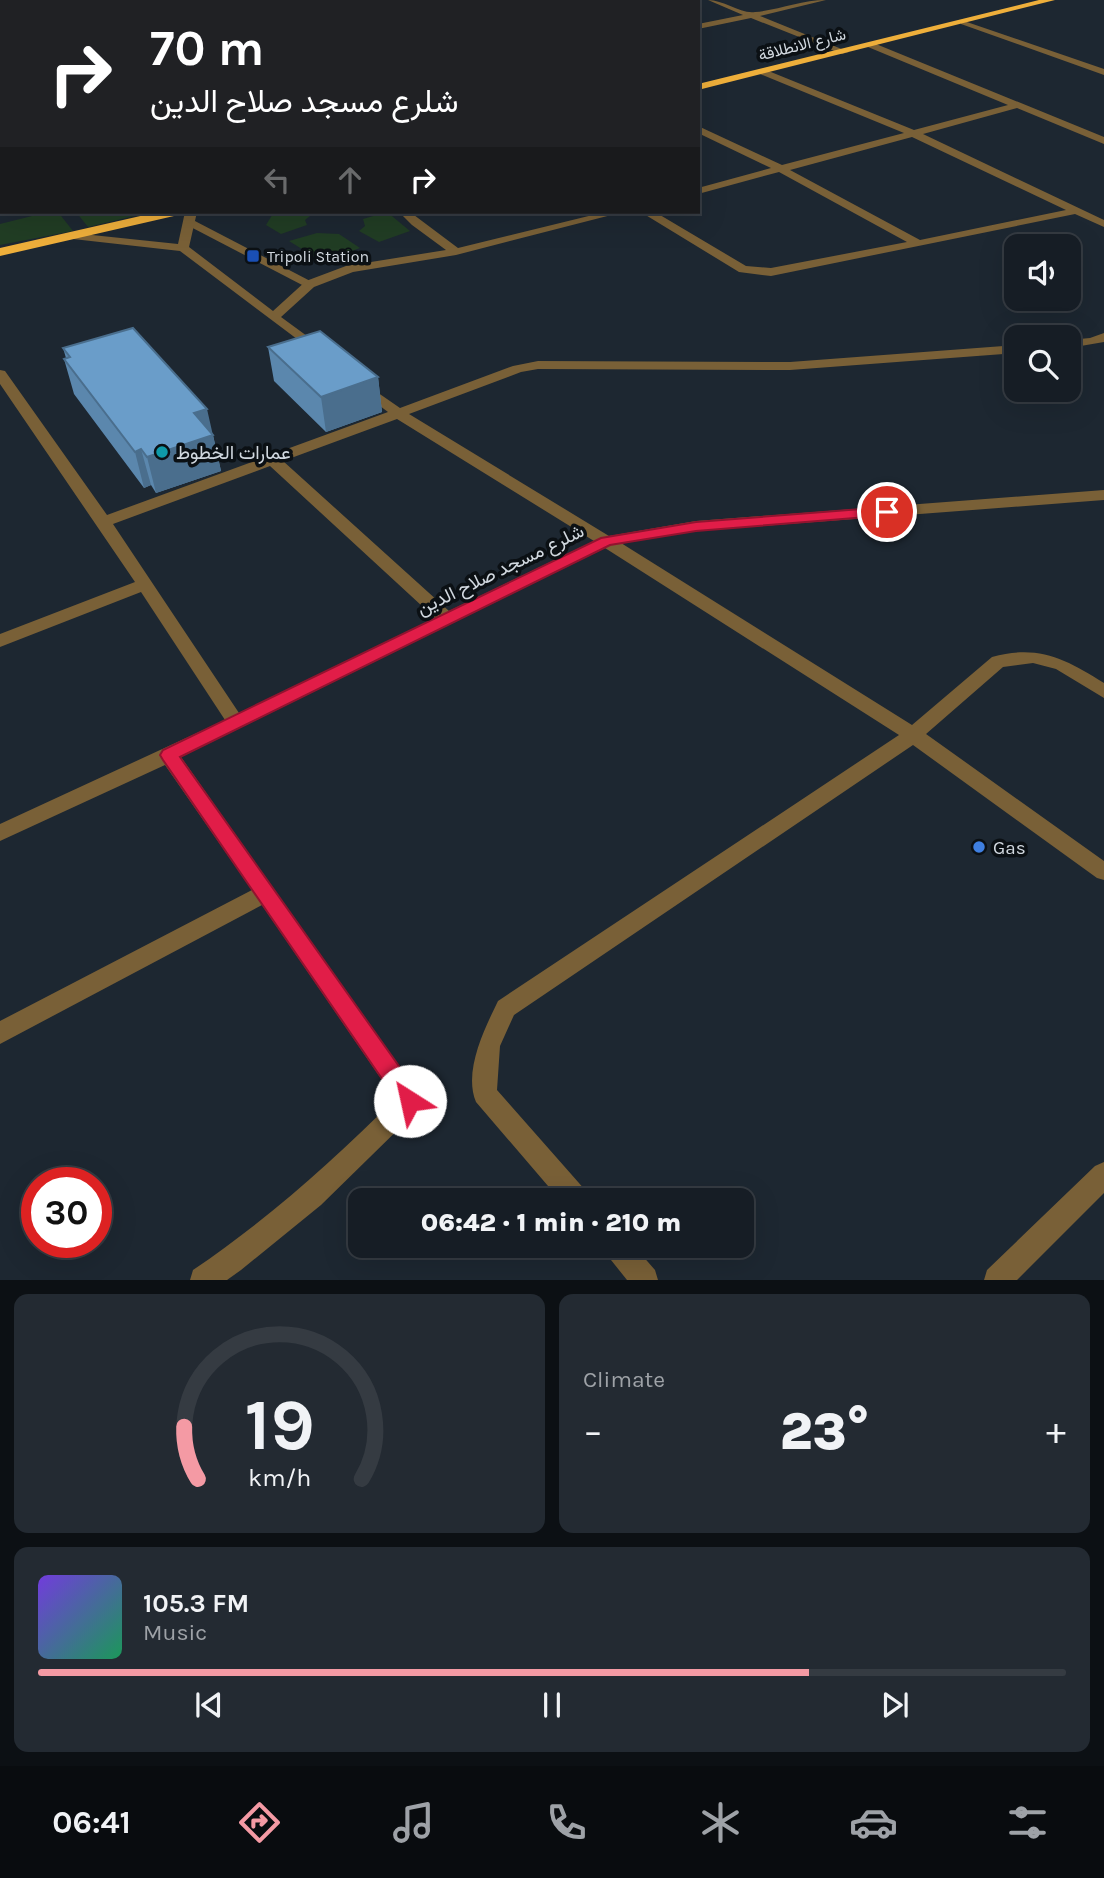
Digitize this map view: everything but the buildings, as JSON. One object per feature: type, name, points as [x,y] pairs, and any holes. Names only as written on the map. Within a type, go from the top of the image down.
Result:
[{"type":"highway","name":"شارع الانطلاقة","points":[[700,87],[1050,0]]},
{"type":"highway","points":[[0,252],[166,214]]},
{"type":"street","points":[[712,0],[845,52]]},
{"type":"street","points":[[700,27],[822,0]]},
{"type":"street","points":[[964,22],[1104,72]]},
{"type":"street","points":[[870,45],[1104,141]]},
{"type":"street","points":[[763,72],[915,134],[1104,224]]},
{"type":"street","points":[[700,190],[1015,106]]},
{"type":"street","points":[[700,130],[781,169],[919,244]]},
{"type":"street","points":[[651,214],[743,269],[759,273],[919,244],[1076,211]]},
{"type":"street","points":[[406,214],[456,252]]},
{"type":"street","points":[[275,316],[310,284],[350,269],[456,252],[609,214]]},
{"type":"street","points":[[183,248],[190,217],[310,284]]},
{"type":"street","points":[[74,236],[183,248],[275,316],[396,412],[913,735],[1104,872]]},
{"type":"street","points":[[1098,340],[1104,355]]},
{"type":"street","points":[[104,522],[484,380],[538,365],[790,366],[1004,350]]},
{"type":"street","points":[[0,374],[104,522],[235,721]]},
{"type":"street","points":[[272,459],[447,619]]},
{"type":"street","name":"شلرع مسجد صلاح الدين","points":[[0,833],[169,755],[606,541],[696,526],[1104,495]]},
{"type":"street","points":[[0,642],[145,584]]},
{"type":"street","points":[[567,1188],[485,1094],[488,1046],[506,1008],[913,735],[998,661],[1033,657],[1062,665],[1104,692]]},
{"type":"street","points":[[169,755],[410,1101],[347,1166],[248,1250],[203,1279]]},
{"type":"street","points":[[0,1033],[264,894]]},
{"type":"street","points":[[997,1279],[1104,1175]]},
{"type":"street","points":[[627,1258],[645,1279]]},
{"type":"green space","points":[[40,214],[60,214],[73,231],[0,245],[0,224]]},
{"type":"green space","points":[[78,214],[143,214],[88,227]]},
{"type":"green space","points":[[273,214],[310,216],[305,220],[307,225],[281,234],[266,225]]},
{"type":"green space","points":[[389,214],[410,231],[379,242],[359,231],[365,226],[363,219]]},
{"type":"green space","points":[[317,233],[339,234],[360,248],[323,262],[289,241]]},
{"type":"place","name":"Tripoli Station","points":[[253,256]]},
{"type":"place","name":"عمارات الخطوط","points":[[162,452]]},
{"type":"place","name":"Gas","points":[[979,847]]},
{"type":"route","points":[[410,1101],[169,755],[606,541],[696,526],[887,512]]}]
